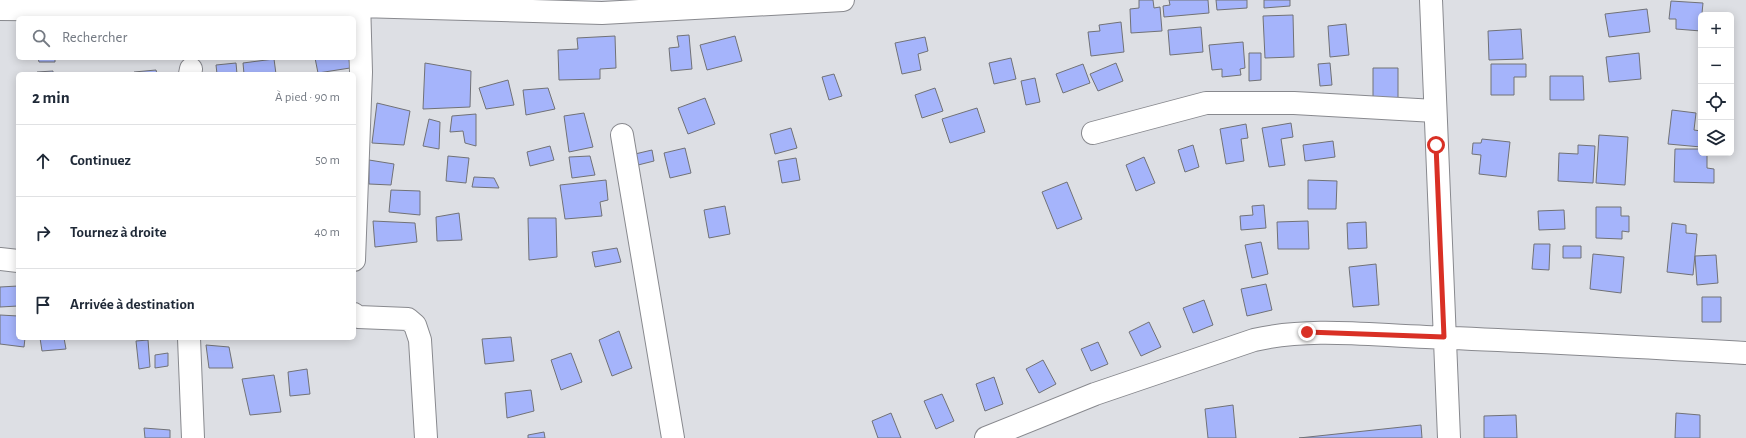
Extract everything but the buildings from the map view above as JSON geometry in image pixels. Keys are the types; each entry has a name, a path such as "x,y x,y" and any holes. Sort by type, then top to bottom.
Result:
{"street":[{"path":"0,9 111,10 359,3 602,13 843,0"},
{"path":"1431,0 1449,438"},
{"path":"356,206 361,72 359,3"},
{"path":"1093,133 1206,103 1294,103 1435,110"},
{"path":"622,135 673,438"},
{"path":"0,258 16,261"},
{"path":"356,316 358,317 408,319 415,326 420,340 426,438"},
{"path":"986,438 1095,394 1254,340 1280,334 1307,332 1444,337 1746,353"},
{"path":"189,340 193,438"}],"route":[{"path":"1307,332 1444,337 1436,145"}]}
